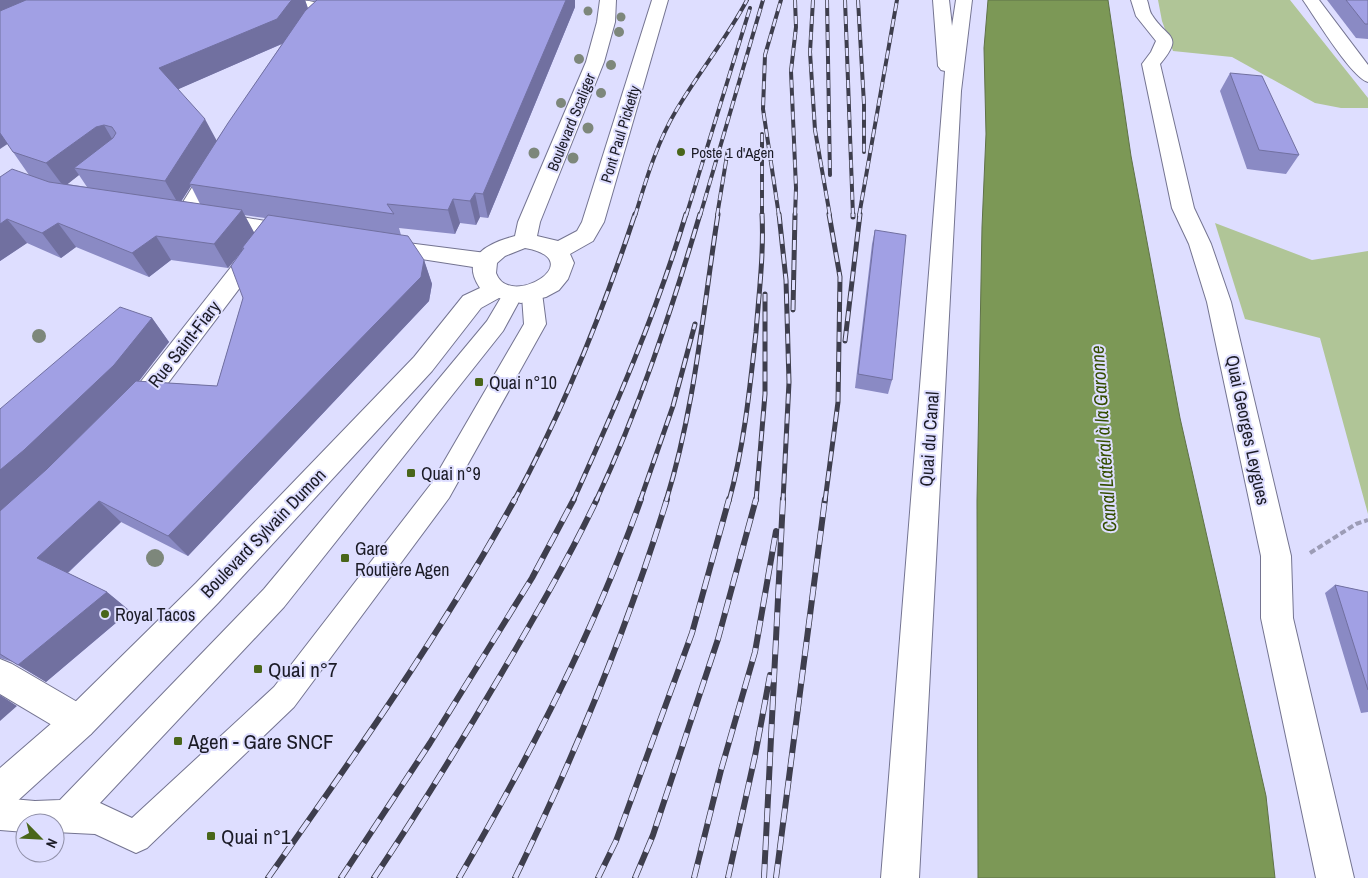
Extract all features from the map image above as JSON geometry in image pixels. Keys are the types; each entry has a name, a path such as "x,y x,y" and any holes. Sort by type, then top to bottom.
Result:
{"street":[{"path":"296,0 325,13 306,30 298,43"},
{"name":"Boulevard Scaliger","path":"525,241 529,222 595,62 606,22 608,0"},
{"name":"Pont Paul Picketty","path":"558,251 584,236 589,230 609,172 660,0"},
{"path":"941,0 945,54 952,92"},
{"path":"953,0 953,16 963,22"},
{"name":"Quai du Canal","path":"900,878 952,92 963,22 964,0"},
{"name":"Quai Georges Leygues","path":"1139,0 1143,15 1160,31 1165,42 1163,50 1150,64 1183,208 1200,244 1219,302 1276,556 1277,618 1335,878"},
{"path":"1311,0 1355,62 1368,76"},
{"path":"224,153 178,213 312,236"},
{"name":"Rue Saint-Fiary","path":"111,429 144,396 273,229"},
{"path":"525,241 542,243 558,251 562,258 563,267 561,275 554,283 544,289 514,292 489,284 484,276 486,262 491,255 506,246 525,241"},
{"path":"362,243 486,262"},
{"name":"Boulevard Sylvain Dumon","path":"0,792 79,722 207,592 423,364 472,302 514,292"},
{"path":"0,675 79,722"}],"lane":[{"path":"0,814 35,817 67,815 98,818 136,837 284,697 440,491 535,324 514,292 495,326 274,598 67,815"}],"path":[{"path":"1276,556 1296,562 1356,524 1368,520"}],"shaded area":[{"path":"1158,0 1290,0 1368,98 1368,108 1341,108 1315,103 1232,57 1173,51 1162,21"},
{"path":"1215,223 1312,260 1368,251 1368,514 1320,338 1245,319"}],"water":[{"name":"Canal Latéral à la Garonne","path":"988,0 1108,0 1131,156 1180,418 1266,796 1275,878 978,878 977,501 982,227 986,134 984,48"}],"building":[{"path":"26,0 292,0 277,19 159,68 205,119 165,181 74,168 113,138 116,133 112,127 104,125 96,127 46,163 13,152 0,133 0,11"},
{"path":"317,0 566,0 483,194 475,193 470,201 453,199 448,210 387,204 394,214 189,184 228,123 305,11"},
{"path":"1346,0 1368,0 1368,24 1365,24"},
{"path":"1230,73 1262,76 1299,155 1259,150"},
{"path":"12,169 49,182 242,210 214,244 156,236 132,253 58,223 42,233 7,219 0,224 0,177"},
{"path":"268,215 408,236 424,260 421,277 168,536 99,501 37,558 107,592 18,665 0,654 0,511 47,469 136,381 217,386 243,298 231,266 244,248 242,248"},
{"path":"875,230 906,235 892,380 858,374"},
{"path":"120,307 152,318 114,365 24,450 0,470 0,409"},
{"path":"1335,585 1368,592 1368,690"}],"railway":[{"path":"635,216 653,161 670,122 747,0"},
{"path":"700,216 763,0"},
{"path":"779,216 763,109 765,55 781,0"},
{"path":"795,0 796,27 791,71 796,188 795,216"},
{"path":"813,0 810,52 815,130 830,216"},
{"path":"827,0 830,175"},
{"path":"845,0 853,216"},
{"path":"858,0 864,104 864,152"},
{"path":"859,216 897,0"},
{"path":"686,216 750,8"},
{"path":"729,501 743,438 756,332 762,243 762,134"},
{"path":"717,216 728,149"},
{"path":"514,501 566,396 609,288 635,214"},
{"path":"573,500 605,430 648,324 686,214"},
{"path":"596,501 640,396 678,287 700,214"},
{"path":"666,501 676,466 691,395 718,214"},
{"path":"779,214 786,280 789,382 783,501"},
{"path":"793,310 795,214"},
{"path":"825,501 838,402 840,277 829,214"},
{"path":"845,341 860,214"},
{"path":"756,501 765,394 765,294"},
{"path":"640,501 673,406 695,324"},
{"path":"268,878 428,645 515,499"},
{"path":"374,878 407,828 500,676 563,567 597,499"},
{"path":"459,878 559,693 603,597 641,499"},
{"path":"515,878 579,739 598,692 635,596 667,499"},
{"path":"598,878 616,841 692,633 729,499"},
{"path":"635,878 653,835 718,639 756,499"},
{"path":"764,878 783,499"},
{"path":"776,878 825,499"},
{"path":"341,878 430,743 532,578 573,500"},
{"path":"694,878 721,770 755,652 776,531"},
{"path":"728,878 755,756 770,675"}],"place":[{"name":"Poste 1 d'Agen","path":"681,152"},
{"name":"Quai n°10","path":"479,382"},
{"name":"Quai n°9","path":"411,473"},
{"name":"Gare Routière Agen","path":"345,558"},
{"name":"Royal Tacos","path":"105,614"},
{"name":"Quai n°7","path":"258,669"},
{"name":"Agen - Gare SNCF","path":"178,741"},
{"name":"Quai n°1","path":"211,836"}]}
